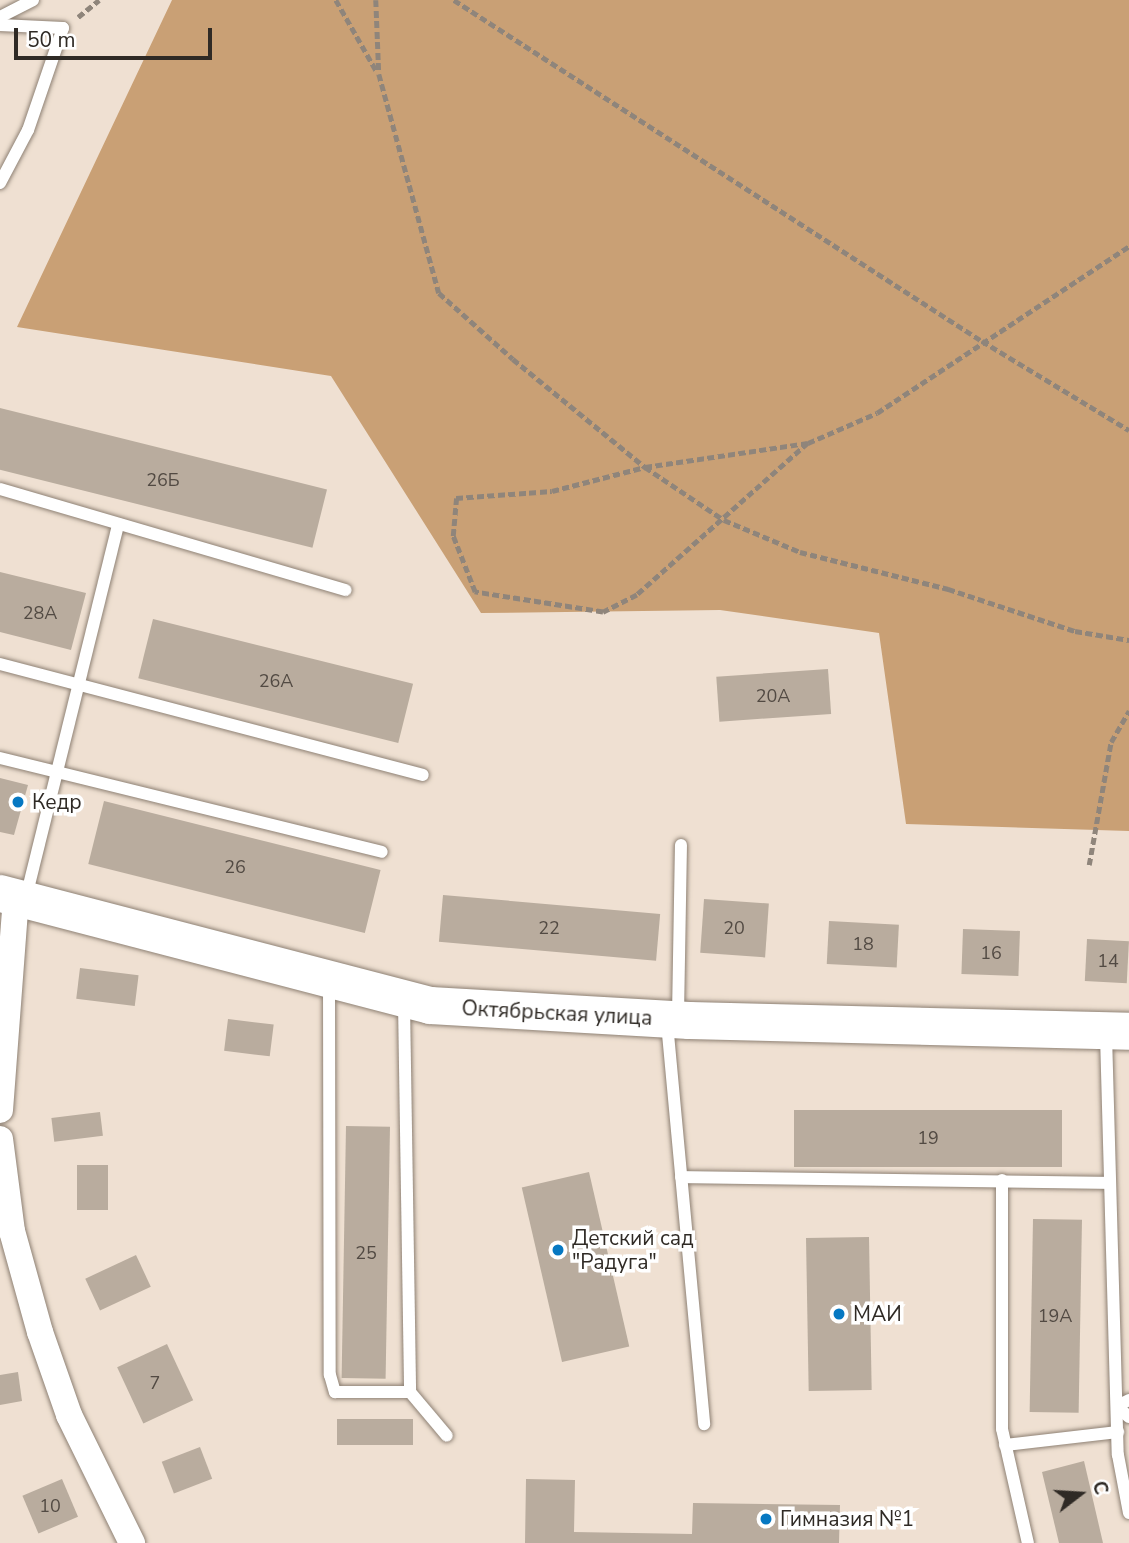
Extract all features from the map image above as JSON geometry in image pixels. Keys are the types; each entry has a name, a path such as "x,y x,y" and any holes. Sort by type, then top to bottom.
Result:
{"street":[{"name":"Октябрьская улица","path":"14,897 430,1005 672,1019 1118,1031"},
{"path":"0,1110 14,897"},
{"path":"0,1139 12,1231 40,1332 69,1415 132,1543"}],"lane":[{"path":"0,17 33,0"},
{"path":"0,25 63,27 28,130 0,183"},
{"path":"0,489 346,590"},
{"path":"14,897 56,772 118,524"},
{"path":"0,664 423,775"},
{"path":"0,758 382,852"},
{"path":"681,845 672,1019 681,1177 704,1424"},
{"path":"329,980 330,1375 335,1392 410,1392"},
{"path":"404,999 410,1392 447,1436"},
{"path":"1118,1031 1110,1183 1123,1403 1118,1432 1129,1513"},
{"path":"681,1177 1110,1183"},
{"path":"1002,1180 1005,1445 1028,1543"},
{"path":"1123,1403 1129,1417"},
{"path":"1005,1445 1118,1432"}],"path":[{"path":"63,27 99,0"},
{"path":"335,0 379,74"},
{"path":"376,0 379,74 439,293 645,467 724,520 800,552 948,589 1075,631 1129,640"},
{"path":"454,0 982,341 1129,430"},
{"path":"808,443 636,595 603,612 475,592 453,536 456,498 552,491 645,467 808,443 877,413 1129,246"},
{"path":"1089,865 1111,742 1129,711"}],"shaded area":[{"path":"172,0 1129,0 1129,831 906,824 879,633 720,610 481,613 331,376 17,327"}],"building":[{"path":"0,408 327,490 312,548 0,470"},
{"path":"0,572 86,593 71,650 0,632"},
{"path":"153,619 413,684 398,743 138,678"},
{"path":"828,669 831,714 719,722 716,677"},
{"path":"0,778 28,785 14,835 0,832"},
{"path":"104,801 381,870 365,933 88,864"},
{"path":"443,895 660,914 656,961 439,942"},
{"path":"704,899 769,904 765,957 700,953"},
{"path":"829,921 899,925 897,968 827,964"},
{"path":"963,929 1020,931 1018,976 961,974"},
{"path":"1087,939 1129,941 1127,983 1085,981"},
{"path":"80,968 139,975 135,1006 76,999"},
{"path":"228,1019 274,1025 270,1056 224,1051"},
{"path":"794,1110 1062,1110 1062,1167 794,1167"},
{"path":"100,1112 103,1136 54,1142 51,1118"},
{"path":"346,1126 390,1127 386,1379 342,1378"},
{"path":"77,1165 108,1165 108,1210 77,1210"},
{"path":"589,1172 629,1346 562,1362 522,1188"},
{"path":"1033,1219 1082,1220 1079,1413 1030,1412"},
{"name":"МАИ","path":"869,1237 872,1390 809,1391 806,1238"},
{"path":"136,1255 151,1287 100,1310 85,1279"},
{"path":"167,1344 193,1400 143,1423 117,1367"},
{"path":"18,1372 22,1401 0,1405 0,1375"},
{"path":"337,1419 413,1419 413,1445 337,1445"},
{"path":"200,1447 212,1479 174,1493 162,1462"},
{"path":"1084,1461 1103,1543 1059,1543 1042,1472"},
{"path":"62,1479 78,1517 38,1534 22,1496"},
{"name":"Гимназия №1","path":"526,1479 575,1480 574,1532 692,1534 693,1503 840,1505 839,1543 525,1543"}],"place":[{"name":"Кедр","path":"18,802"},
{"name":"Детский сад \"Радуга\"","path":"558,1250"},
{"name":"МАИ","path":"839,1314"},
{"name":"Гимназия №1","path":"766,1519"}]}
